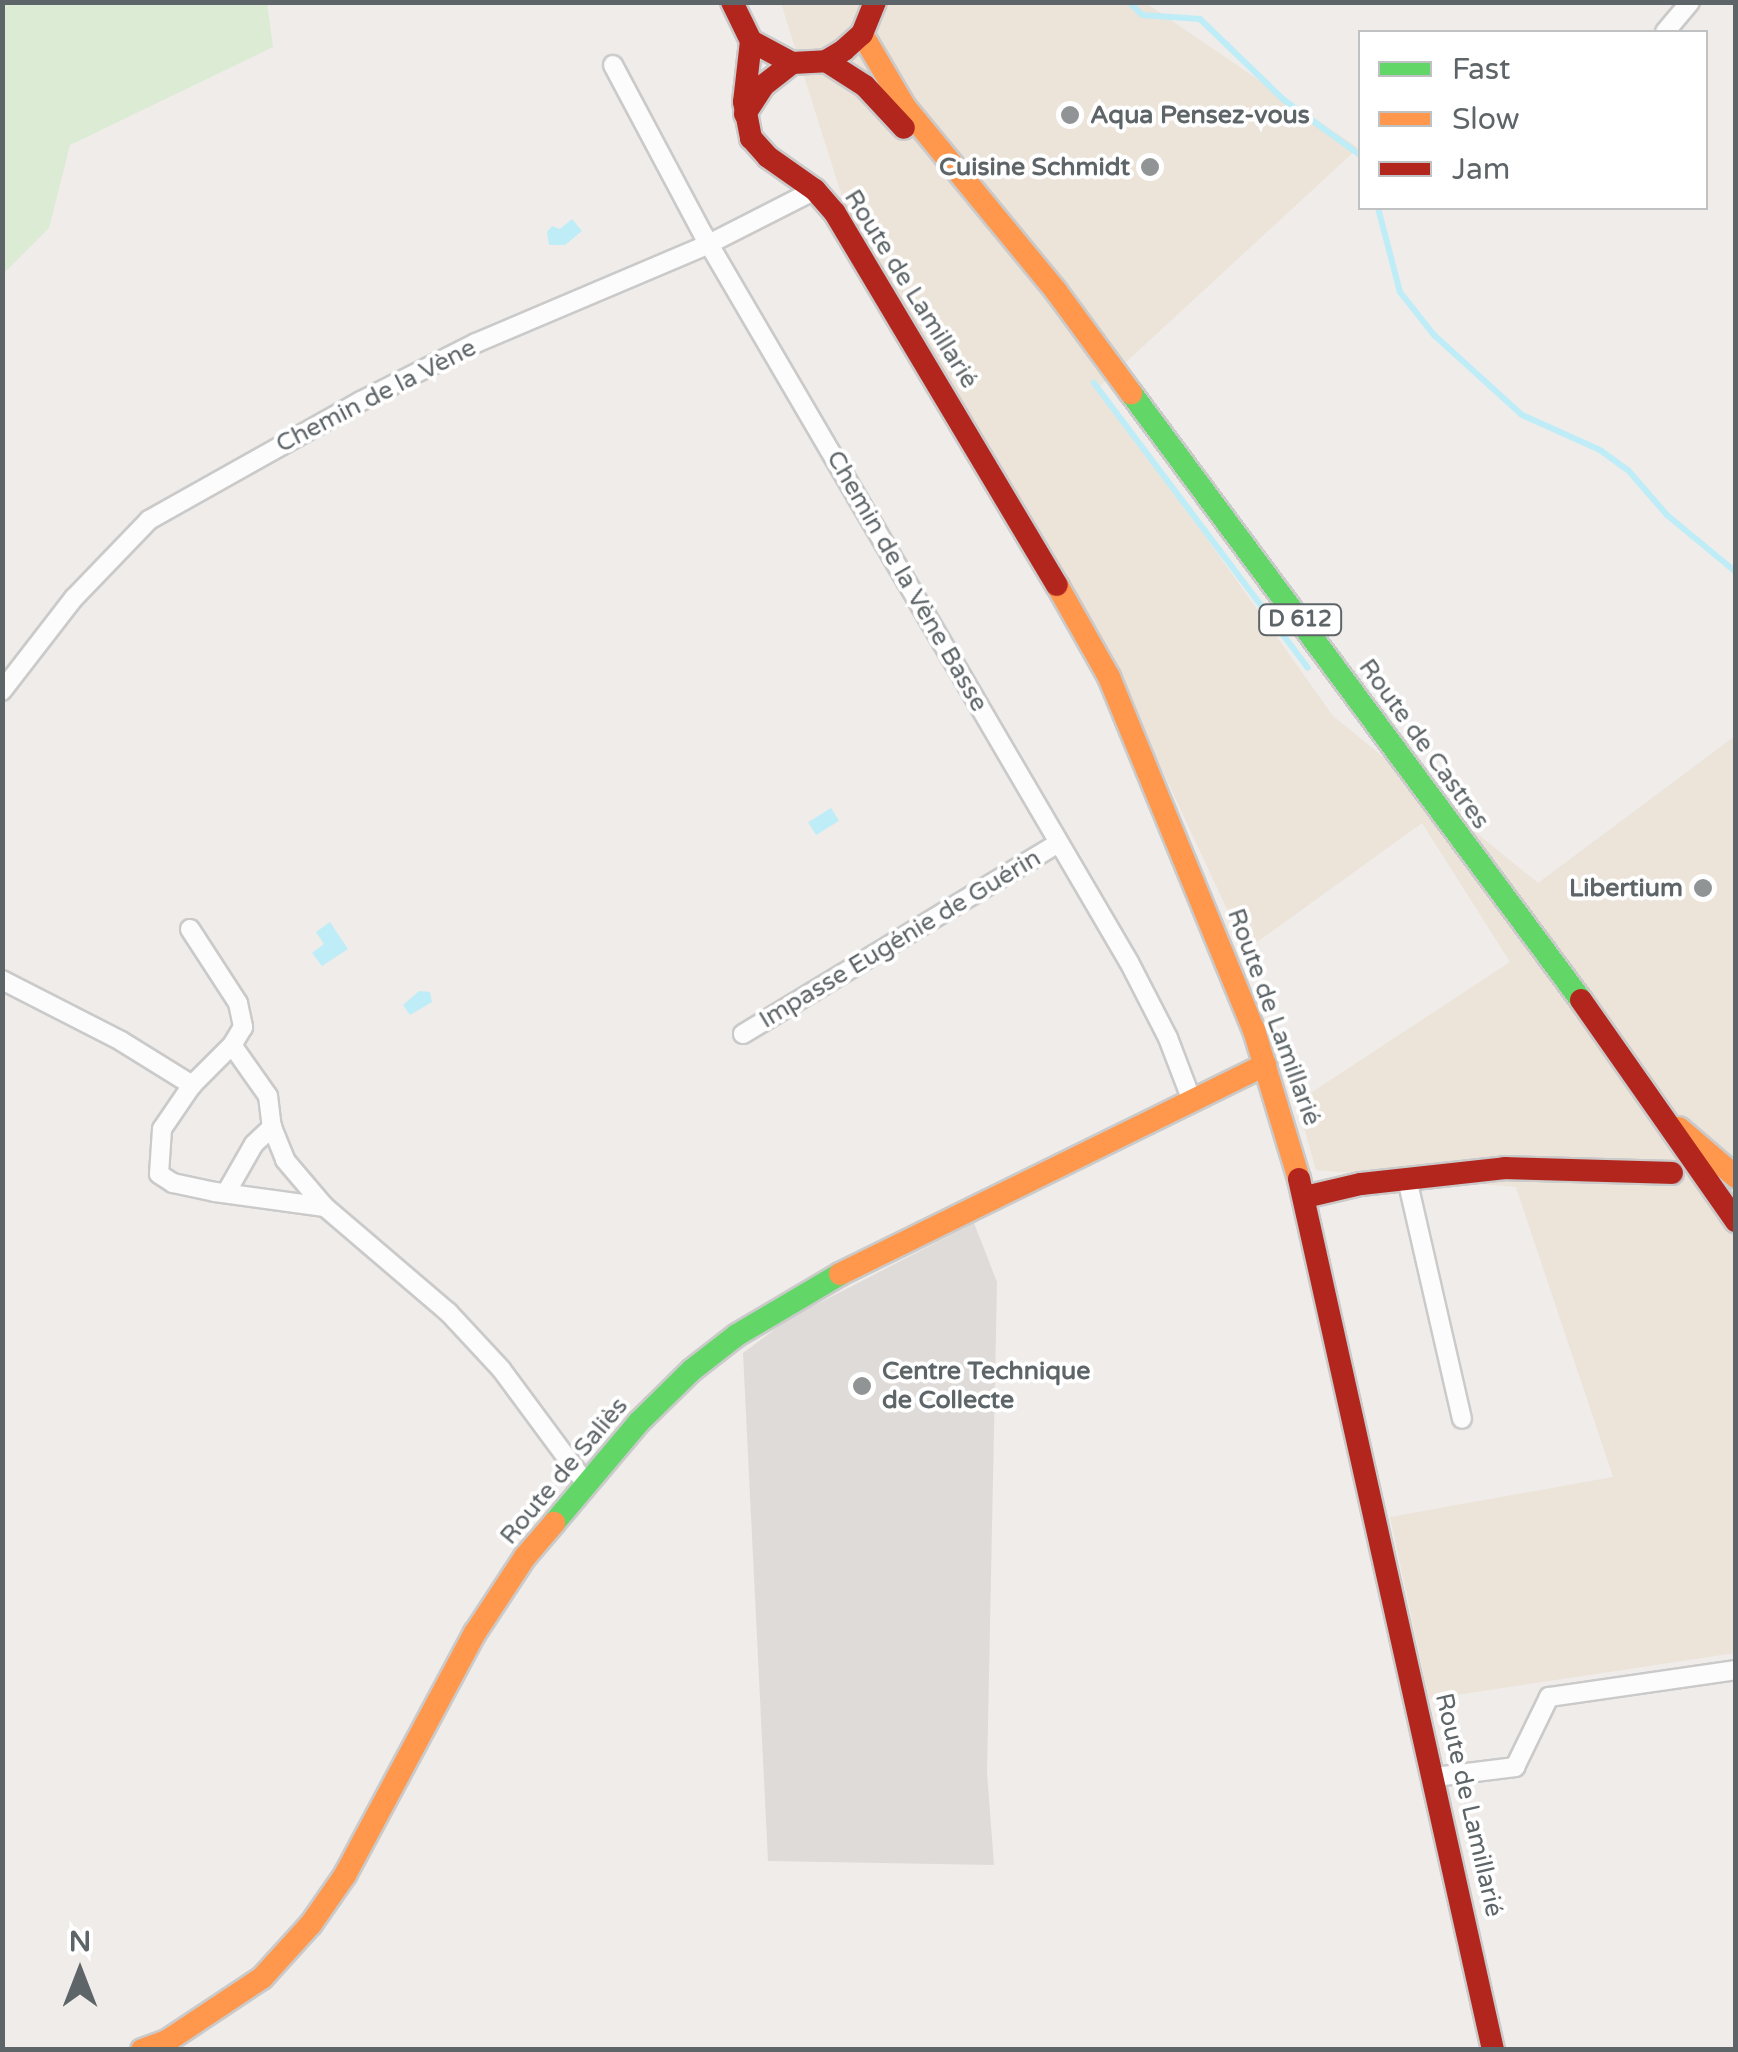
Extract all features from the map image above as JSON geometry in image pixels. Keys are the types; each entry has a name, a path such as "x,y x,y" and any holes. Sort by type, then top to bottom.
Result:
{"main road":[{"path":"732,2 751,41 745,114"},
{"path":"751,41 792,63 826,61 862,34 876,2"},
{"name":"Route de Castres","path":"862,34 905,108 1040,270 1548,962 1593,1014 1593,1023 1727,1201 1736,1221"},
{"name":"Route de Castres","path":"826,61 866,86 894,115 1110,368"},
{"path":"745,114 764,85 792,63"},
{"name":"Route de Lamillarié","path":"745,114 758,148 815,190 869,267 1110,677 1210,918 1266,1066 1305,1197 1494,2050"},
{"name":"Route de Saliès","path":"142,2050 167,2041 262,1978 311,1924 345,1875 475,1633 524,1557 692,1370 765,1318 864,1260 1266,1066"},
{"path":"1636,1084 1712,1162 1736,1178"},
{"path":"1305,1197 1407,1179 1549,1166 1672,1173"}],"street":[{"path":"1664,2 1685,8 1667,30"},
{"name":"Chemin de la Vène Basse","path":"613,65 709,244 846,472 1157,1015 1192,1102"},
{"name":"Chemin de la Vène","path":"2,691 74,598 148,520 362,401 476,343 709,244 815,190"},
{"name":"Impasse Eugénie de Guérin","path":"742,1034 1058,843"},
{"path":"190,929 238,1003 243,1027 232,1045 192,1084 162,1129 158,1174 173,1182 226,1193 326,1207"},
{"path":"2,980 192,1084"},
{"path":"232,1045 268,1096 272,1127 284,1160 326,1207 448,1312 501,1369 586,1484"},
{"path":"226,1193 254,1144 272,1127"},
{"path":"1407,1179 1462,1420"},
{"path":"1435,1777 1515,1767 1549,1697 1736,1670"}],"shaded area":[{"path":"781,3 1146,3 1358,148 1099,387 1333,716 1538,883 1735,736 1735,1653 1429,1699 1390,1517 1613,1477 1516,1187 1316,1170 1297,1102 1510,962 1422,823 1246,950 1109,656 845,206"},
{"path":"974,1223 997,1282 987,1772 994,1865 768,1861 743,1353 788,1319"}],"green space":[{"path":"3,2 267,3 273,47 70,145 49,228 3,274"}],"water":[{"path":"572,219 582,231 565,245 549,245 547,232 552,226 560,229"},
{"path":"831,808 839,821 816,835 808,822"},
{"path":"330,922 348,949 322,966 312,953 324,944 316,932"},
{"path":"419,991 430,992 432,1002 410,1015 403,1005"}],"waterway":[{"path":"1129,2 1142,15 1200,19 1284,100 1358,154"},
{"path":"1379,210 1400,292 1434,335 1522,415 1600,450 1628,470 1667,515 1736,572"},
{"path":"1094,383 1308,668"}],"traffic: fast":[{"path":"1131,393 1581,1000"},
{"path":"554,1523 639,1422 692,1370 737,1335 840,1274"}],"traffic: slow":[{"path":"862,34 905,107 1056,291 1131,393"},
{"path":"1057,585 1109,677 1254,1030 1299,1179"},
{"path":"840,1274 1265,1065"},
{"path":"1679,1128 1736,1177"},
{"path":"142,2050 167,2041 262,1978 311,1924 345,1875 475,1633 525,1557 554,1523"}],"traffic: jam":[{"path":"732,2 751,41 792,63 826,61 844,50 862,34 875,2"},
{"path":"751,41 744,102 751,138 768,157 815,190 835,213 1057,585"},
{"path":"826,61 865,86 904,128"},
{"path":"745,114 764,85 792,63"},
{"path":"1581,1000 1736,1221"},
{"path":"1305,1197 1361,1184 1505,1168 1672,1173"},
{"path":"1299,1179 1493,2050"}],"place":[{"name":"Aqua Pensez-vous","path":"1070,115"},
{"name":"Cuisine Schmidt","path":"1150,167"},
{"name":"Libertium","path":"1703,888"},
{"name":"Centre Technique de Collecte","path":"862,1386"}]}
